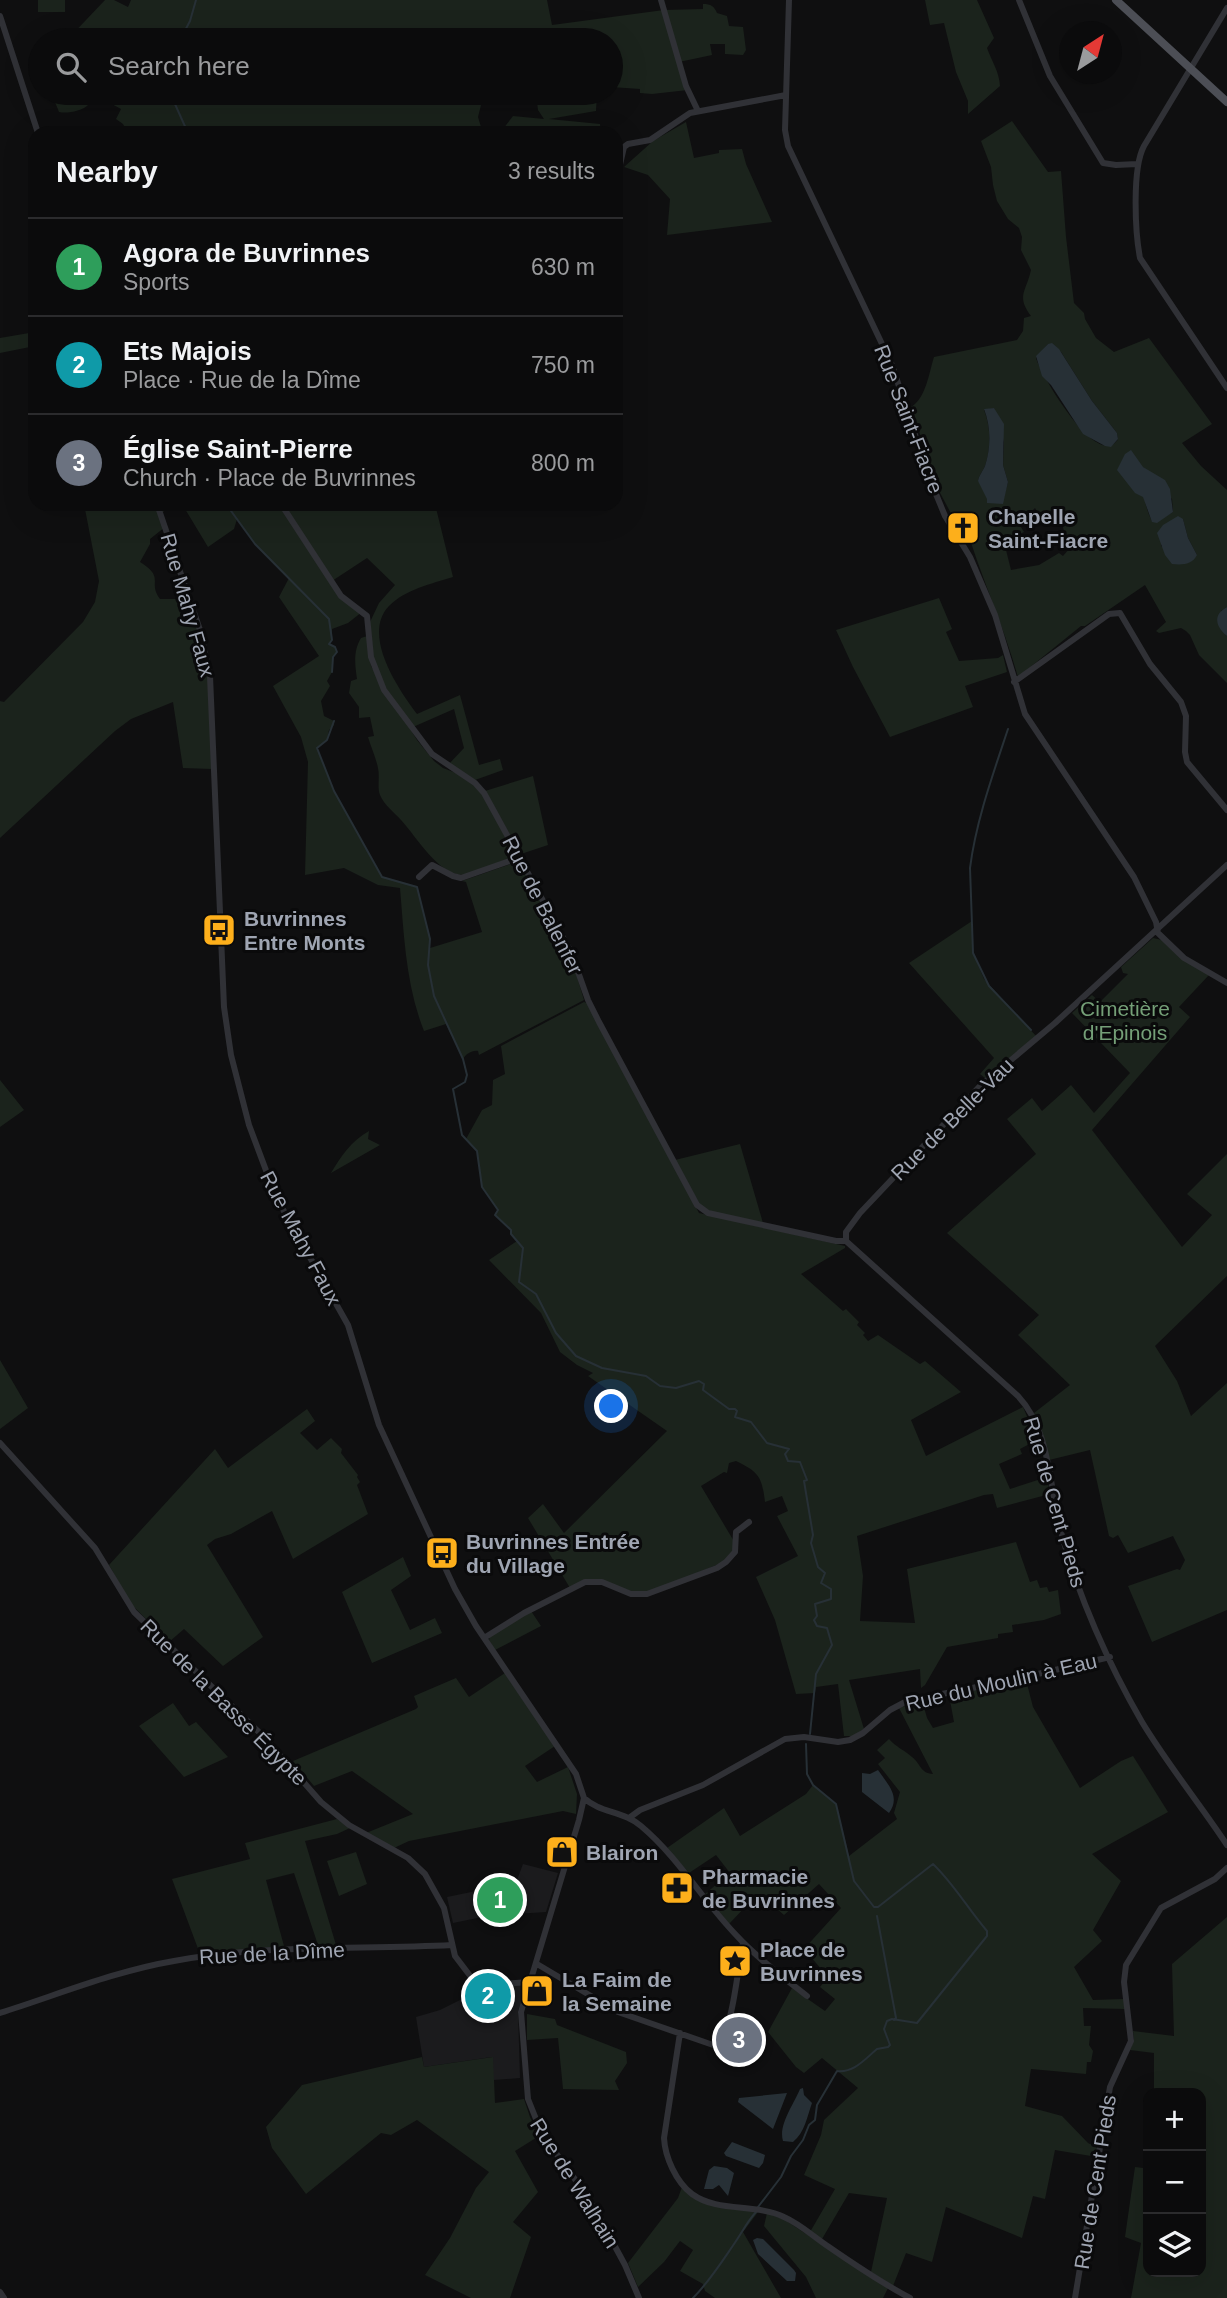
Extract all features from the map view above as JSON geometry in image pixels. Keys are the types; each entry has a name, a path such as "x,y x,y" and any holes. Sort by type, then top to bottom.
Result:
{"main road":[{"path":"1116,0 1227,102"}],"street":[{"path":"661,0 686,86 698,111"},
{"name":"Rue Saint-Fiacre","path":"789,0 785,130 788,146 892,365 929,477 945,516 970,557 995,615 1007,648 1014,682 1029,721 1126,864 1142,892 1160,937 1184,958 1227,983"},
{"path":"1019,0 1050,76 1098,156 1107,165 1137,164"},
{"path":"1227,8 1144,146 1137,164 1140,258 1227,388"},
{"path":"0,16 28,102"},
{"path":"623,152 628,144 650,140 690,113 786,95"},
{"path":"29,105 36,126"},
{"name":"Rue Mahy Faux","path":"159,511 200,630 211,676 224,999 230,1047 245,1113 258,1154 276,1197 348,1325 369,1397 397,1465 455,1589 484,1638 570,1764 584,1798"},
{"name":"Rue de Balenfer","path":"286,511 341,596 368,618 371,657 384,691 432,754 480,788 521,857 571,952 599,1022 697,1205 708,1213 846,1241"},
{"path":"1014,682 1109,614 1120,613 1150,664 1181,702 1186,716 1187,762 1227,810"},
{"path":"419,877 432,865 461,878 521,857"},
{"name":"Rue de Belle-Vau","path":"846,1241 846,1232 860,1213 979,1086 1055,1023 1227,865"},
{"name":"Rue de Cent Pieds","path":"846,1241 1027,1407 1042,1443 1068,1556 1088,1612 1144,1725 1227,1846"},
{"name":"Rue de la Basse Égypte","path":"0,1443 95,1548 134,1612 263,1736 321,1802 349,1825 401,1853 419,1868 432,1884 444,1908 452,1945"},
{"path":"484,1638 532,1609 585,1583 602,1582 638,1595 659,1591 722,1565 732,1557 737,1547 736,1532 749,1522"},
{"name":"Rue du Moulin à Eau","path":"629,1818 640,1810 703,1785 785,1739 804,1737 838,1742 850,1740 863,1733 890,1710 907,1701 1024,1678 1110,1657"},
{"path":"584,1798 595,1807 629,1818 666,1850 743,1943 807,1996"},
{"name":"Rue de Walhain","path":"584,1798 537,1964 524,2000 521,2028 528,2099 542,2134 592,2204 625,2265 639,2298"},
{"name":"Rue de Cent Pieds","path":"1075,2298 1110,2087 1130,2041 1124,1982 1126,1965 1161,1908 1215,1879 1227,1868"},
{"path":"537,1964 618,2012 714,2046 719,2045 731,2012 743,1943"},
{"path":"452,1945 459,1962 479,1983 492,1985 530,1982"},
{"name":"Rue de la Dîme","path":"0,2013 136,1970 205,1956 297,1948 452,1945"},
{"path":"680,2033 664,2138 666,2151 681,2184 703,2200 782,2216 910,2298"},
{"path":"0,2292 4,2298"}],"shaded area":[{"path":"1052,343 1059,349 1092,401 1117,433 1118,439 1111,447 1083,434 1051,385 1042,376 1036,356"},
{"path":"994,408 1004,424 1003,465 1008,482 1003,504 987,503 978,481 985,466 989,444 984,409"},
{"path":"1131,450 1143,467 1165,480 1170,489 1173,512 1157,523 1152,522 1143,497 1135,493 1117,470 1125,454"},
{"path":"1178,516 1183,519 1188,538 1197,555 1190,563 1172,564 1165,555 1157,533 1163,525"},
{"path":"1227,607 1227,636 1217,621 1219,614"},
{"path":"878,1770 893,1796 894,1801 889,1813 862,1792 862,1773 870,1774"},
{"path":"523,1864 558,1873 546,1912 487,1916 453,1923 447,1897 517,1880"},
{"path":"527,1984 518,2011 520,2078 493,2080 492,2057 424,2067 416,2017 440,2010 468,1996 476,1986"},
{"path":"803,2088 804,2095 812,2103 805,2124 793,2142 783,2141 785,2121 800,2089"},
{"path":"787,2093 773,2129 738,2102 739,2098"},
{"path":"732,2142 765,2155 759,2168 726,2156 724,2153"},
{"path":"714,2166 727,2168 734,2173 728,2196 719,2185 713,2189 704,2189 709,2170"},
{"path":"763,2239 794,2270 795,2281 787,2281 758,2254 753,2240"}],"green space":[{"path":"38,0 65,0 65,12 38,12"},
{"path":"105,0 114,0 128,7 131,0 547,0 552,25 664,10 703,9 703,4 706,4 712,6 717,13 727,16 729,26 743,27 746,50 743,55 725,54 725,44 710,44 712,55 679,62 688,90 652,94 640,93 640,89 623,88 623,28 78,28"},
{"path":"925,0 977,0 994,38 987,48 1000,86 968,114 968,101 956,72 944,23 930,25"},
{"path":"56,105 88,105 66,113 59,112"},
{"path":"114,105 481,105 478,117 481,126 124,126 116,119 121,109"},
{"path":"537,105 596,105 596,111 549,119 600,126 505,126 513,116 544,119"},
{"path":"1012,121 1048,172 1061,171 1074,303 1084,313 1096,338 1114,352 1149,338 1212,424 1182,443 1201,466 1227,490 1227,607 1221,611 1227,636 1227,683 1199,655 1186,631 1181,628 1159,633 1156,631 1166,622 1145,585 1085,626 1081,626 1018,677 964,520 955,521 938,489 911,407 924,391 934,357 1017,340 1023,331 1024,318 1031,316 1023,298 1031,270 1021,250 1022,237 1019,228 1008,219 997,201 991,167 981,141","holes":["1048,344 1061,352 1092,401 1117,433 1118,439 1109,446 1097,443 1085,432 1059,400 1036,358","994,408 1004,442 1003,465 1008,482 1002,504 978,481 985,466 989,445 989,430 984,410","1143,467 1172,499 1173,512 1155,522 1152,521 1144,495","1035,508 1038,513 1059,513 1069,549 1063,556 1059,553 1039,565 1011,570 1004,542 1024,532 1019,524","1183,519 1188,538 1197,555 1161,546 1161,542"]},
{"path":"686,122 694,158 719,153 719,150 742,149 772,222 667,235 670,199 648,175 624,167 653,141"},
{"path":"28,333 28,347 0,353 0,338"},
{"path":"85,511 165,511 161,513 165,527 150,539 140,562 152,572 156,593 160,599 186,599 191,602 209,682 212,769 183,768 173,702 131,719 115,731 0,838 0,701 4,702 83,622 95,602 99,581"},
{"path":"186,511 286,511 341,596 362,612 348,623 332,629 332,640 329,644 335,647 337,652 333,657 332,672 327,681 330,686 321,701 324,716 334,721 334,725 329,730 327,740 317,748 334,791 382,877 417,887 430,948 482,932 466,882 462,881 519,861 570,953 584,1000 479,1055 478,1051 474,1051 463,1059 446,1024 424,1031 410,979 400,888 378,885 344,868 305,875 308,762 301,737 273,686 319,656 279,597 289,578 255,544 237,519 234,529 208,547"},
{"path":"287,511 437,511 453,577 411,591 389,606 381,618 381,647 393,677 417,714 460,695 479,765 500,759 503,770 475,780 448,765 464,748 454,709 413,727 387,692 374,664 370,622 379,603 395,585 367,558 332,581"},
{"path":"939,598 952,629 946,632 959,661 998,658 1003,655 1007,672 965,686 973,707 890,737 836,630"},
{"path":"367,636 371,666 417,740 434,761 480,790 516,856 465,875 455,874 437,863 384,802 379,792 379,771 368,737 374,736 370,717 359,718 359,707 349,693 351,681 357,679 357,648 361,638"},
{"path":"533,776 548,845 521,854 485,791"},
{"path":"972,921 973,953 984,979 1036,1036 985,1078 980,1074 994,1058 909,963"},
{"name":"Cimetière d'Epinois","path":"1153,938 1162,940 1209,975 1179,1007 1190,1017 1092,1130 1182,1247 1212,1215 1187,1194 1227,1154 1227,1276 1155,1346 1177,1381 1191,1416 1227,1383 1227,1610 1152,1642 1128,1586 1180,1570 1185,1560 1173,1536 1128,1553 1118,1535 1113,1538 1109,1536 1090,1450 1049,1460 1034,1413 1070,1385 1018,1335 1039,1315 947,1233 1036,1154 1007,1119 1032,1098 1042,1111 1071,1085 1094,1113 1130,1073 1072,1013 1092,995 1100,1002 1128,974 1123,973 1121,967"},
{"path":"584,1002 587,1003 699,1213 845,1246 801,1274 859,1322 857,1325 868,1341 878,1335 920,1364 925,1361 961,1392 911,1420 926,1456 1023,1407 1037,1440 1020,1449 1022,1454 999,1464 1010,1489 1047,1477 1050,1494 997,1508 993,1494 984,1495 857,1536 863,1576 860,1621 915,1623 907,1569 1016,1542 1030,1582 1037,1580 1040,1588 1047,1587 1049,1592 1058,1590 1061,1614 1044,1620 1012,1625 1013,1632 998,1634 998,1638 947,1647 921,1688 920,1669 849,1680 864,1729 853,1736 844,1736 838,1684 816,1687 815,1693 796,1694 775,1620 756,1577 798,1556 777,1516 788,1511 782,1496 765,1502 761,1481 750,1469 736,1461 729,1463 727,1473 724,1472 701,1486 736,1546 726,1561 657,1590 637,1593 601,1581 570,1588 528,1518 543,1504 564,1533 667,1431 588,1376 593,1373 560,1352 541,1313 489,1260 517,1241 511,1230 495,1215 498,1210 482,1187 477,1151 466,1139 482,1110 492,1105 493,1080 505,1074 501,1046"},
{"path":"0,1080 24,1110 0,1127"},
{"path":"369,1131 368,1139 380,1145 331,1173 347,1149"},
{"path":"740,1144 763,1223 714,1213 700,1205 675,1160"},
{"path":"0,1360 28,1408 0,1429"},
{"path":"307,1409 315,1421 300,1433 317,1450 331,1438 342,1449 341,1453 358,1475 360,1482 357,1485 368,1514 293,1559 272,1511 231,1534 215,1539 207,1545 263,1637 223,1666 184,1629 169,1642 131,1604 109,1565 215,1449 228,1468"},
{"path":"403,1557 411,1576 391,1590 410,1630 435,1618 442,1633 372,1663 342,1592"},
{"path":"531,1611 541,1626 495,1650 489,1640 490,1636"},
{"path":"505,1673 555,1746 525,1766 537,1782 568,1767 577,1794 576,1814 563,1811 409,1841 394,1848 366,1833 413,1814 352,1771 314,1786 293,1761 416,1709 418,1707 414,1696 456,1678 469,1697"},
{"path":"1026,1680 1033,1707 1080,1788 1133,1756 1168,1812 1092,1854 1121,1881 1093,1930 1102,1941 1074,1967 1093,2000 1124,1999 1125,2009 1083,2008 1084,2026 1091,2026 1089,2045 1093,2051 1091,2062 1087,2062 1086,2074 1031,2069 1025,2106 1062,2116 1088,2143 1098,2148 1097,2157 1055,2150 1045,2199 1033,2196 1022,2238 946,2207 932,2262 906,2253 893,2286 871,2272 887,2198 849,2193 822,2239 810,2232 835,2189 804,2175 821,2135 824,2120 858,2088 822,2058 804,2073 768,2032 792,1988 825,2011 835,1999 820,1987 828,1977 804,1949 841,1908 819,1884 784,1915 762,1896 752,1906 749,1903 729,1924 705,1894 730,1873 716,1855 689,1873 667,1848 724,1808 740,1836 806,1794 813,1785 836,1804 849,1856 897,1819 894,1813 900,1792 878,1764 885,1758 877,1750 889,1739 912,1757 923,1770 933,1774 899,1708 922,1700 933,1728 954,1722 949,1695"},
{"path":"173,1703 189,1726 196,1722 228,1757 184,1777 139,1726"},
{"path":"337,1819 350,1828 337,1834 305,1841 336,1945 318,1945 294,1873 266,1880 284,1946 200,1954 172,1879 250,1859 245,1843"},
{"path":"356,1852 367,1884 339,1896 327,1861"},
{"path":"504,1888 509,1915 489,1916 485,1892"},
{"path":"1227,1917 1227,2298 1131,2298 1141,2243 1125,2237 1135,2167 1143,2168 1143,2277 1206,2277 1206,2088 1154,2088 1154,2053 1130,2050 1134,2040 1133,2031 1174,2036 1172,1964"},
{"path":"527,2014 555,2019 557,2025 626,2052 627,2063 615,2081 619,2090 563,2089 558,2038 527,2040"},
{"path":"422,2057 424,2067 493,2057 495,2103 524,2099 539,2136 515,2151 538,2192 513,2222 531,2237 510,2298 471,2298 425,2275 450,2238 476,2188 489,2172 417,2120 391,2135 381,2133 306,2194 272,2148 266,2127 302,2085"},
{"path":"682,2187 694,2198 758,2212 743,2232 781,2298 715,2298 705,2291 703,2284 680,2271 693,2250 680,2241 664,2262 638,2287 628,2263 678,2198"},
{"path":"767,2213 785,2220 888,2288 883,2298 816,2298 806,2277 764,2226"}],"waterway":[{"path":"186,28 196,0"},
{"path":"175,105 185,126"},
{"path":"231,511 255,544 329,619 332,640 329,644 335,647 337,652 333,657 332,672"},
{"path":"334,721 327,740 317,748 334,791 382,877 417,887 430,939 428,965 434,996 463,1059 467,1075 465,1082 453,1089 462,1135 477,1151 482,1187 498,1210 495,1215 511,1230 511,1234 523,1248 519,1282 536,1294 556,1333 576,1356 602,1368 646,1376 660,1386 676,1388 699,1381 704,1384 703,1390 729,1409 735,1409 735,1417 751,1422 767,1443 789,1449 785,1454 788,1461 800,1462 807,1480 804,1481 813,1535 811,1543 818,1567 825,1573 821,1583 831,1589 831,1599 815,1604 817,1616 814,1620 817,1626 827,1628 832,1645 816,1674 810,1734"},
{"path":"1008,729 976,833 970,868 973,953 989,986 1031,1030"},
{"path":"758,2207 781,2177 809,2125 815,2120 817,2105 837,2071 854,2068 877,2049 888,2047 890,2045 884,2029 887,2021 892,2019 917,2023 987,1936 987,1931 933,1864 878,1907 874,1907 854,1881 836,1804 813,1785 807,1774 806,1744"},
{"path":"877,1916 896,2018 894,2020"},
{"path":"693,2298 715,2272 756,2212"}],"place":[{"name":"Chapelle Saint-Fiacre","path":"963,528"},
{"name":"Buvrinnes Entre Monts","path":"219,930"},
{"name":"Buvrinnes Entrée du Village","path":"442,1553"},
{"name":"Blairon","path":"562,1852"},
{"name":"Pharmacie de Buvrinnes","path":"677,1888"},
{"name":"Agora de Buvrinnes","path":"500,1900"},
{"name":"Place de Buvrinnes","path":"735,1961"},
{"name":"La Faim de la Semaine","path":"537,1991"},
{"name":"Ets Majois","path":"488,1996"},
{"name":"Église Saint-Pierre","path":"739,2040"}]}
